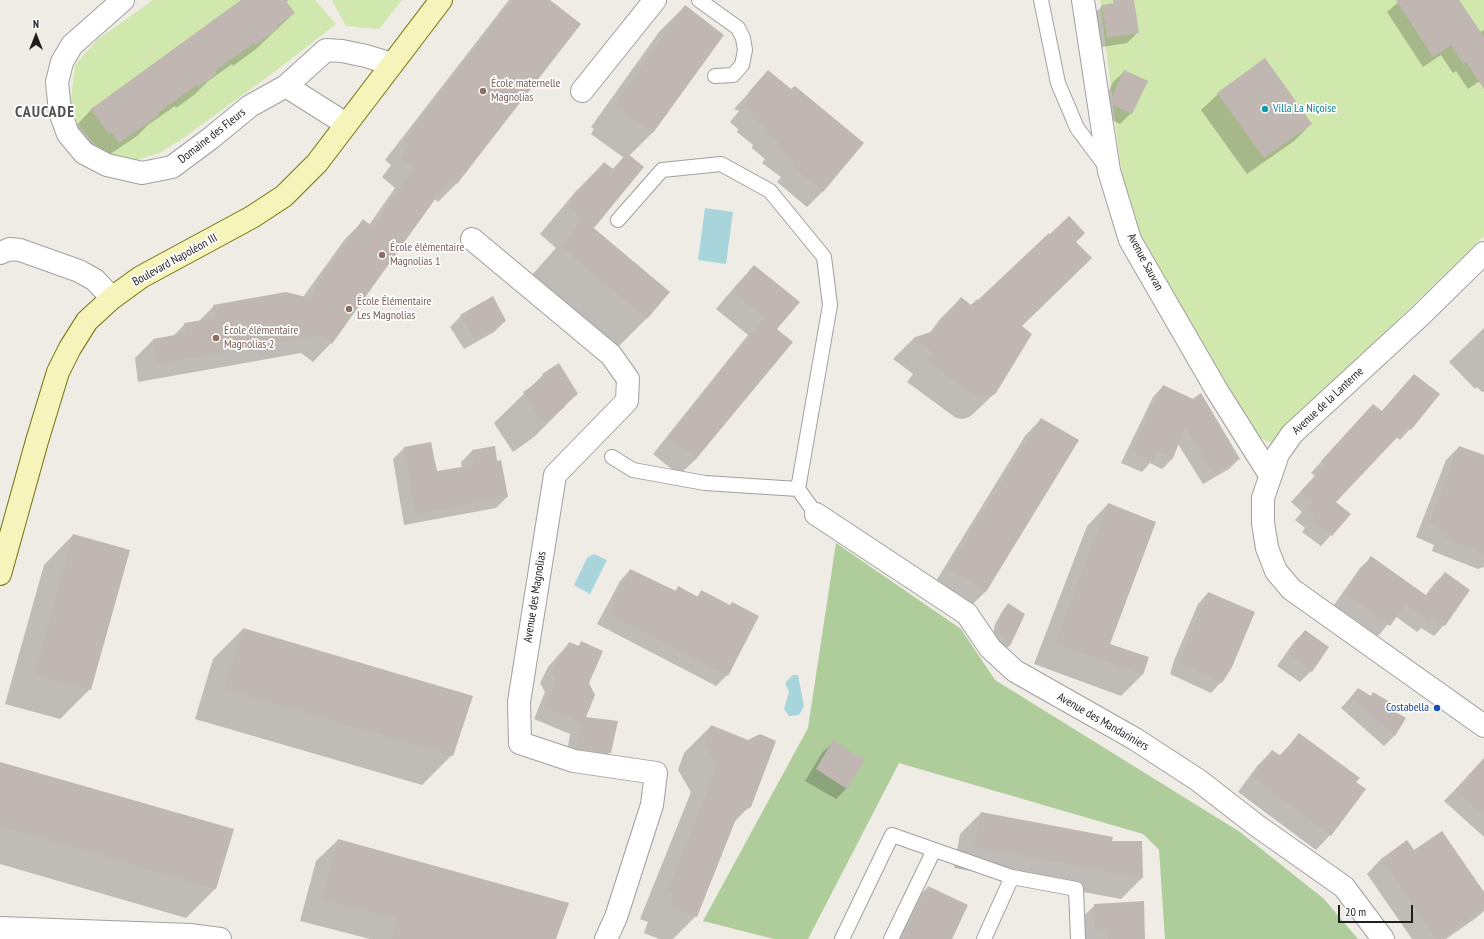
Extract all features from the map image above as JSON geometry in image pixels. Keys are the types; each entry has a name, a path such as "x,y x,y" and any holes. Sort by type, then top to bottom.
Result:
{"main road":[{"name":"Boulevard Napoléon III","path":"0,574 58,372 70,348 87,321 112,298 141,277 252,217 284,196 317,163 441,0"}],"street":[{"name":"Domaine des Fleurs","path":"124,0 72,45 62,62 57,82 60,112 68,134 84,153 107,165 142,173 172,167 250,106 286,86 326,50 348,52 392,64"},
{"path":"582,91 655,0"},
{"name":"Avenue Sauvan","path":"1083,0 1109,171 1130,240 1216,389 1270,475"},
{"path":"286,86 346,124"},
{"name":"Avenue des Magnolias","path":"472,239 611,355 628,379 627,401 555,475 519,702 520,742 574,761 656,773 652,805 616,917 606,939"},
{"path":"0,242 10,251 79,272 90,277 95,280 112,298"},
{"name":"Avenue de la Lanterne","path":"1484,253 1421,315 1292,434 1278,454 1263,498 1263,523 1267,548 1276,571 1291,589 1484,726"},
{"name":"Avenue des Mandariniers","path":"816,514 967,614 990,648 1015,671 1135,739 1198,780 1256,825 1344,887 1383,939"},
{"path":"0,928 71,935 220,939"}],"lane":[{"path":"699,0 738,28 743,38 744,50 742,65 733,74 715,76"},
{"path":"1041,0 1058,83 1077,128 1109,171"},
{"path":"618,220 662,170 721,164 770,191 824,257 830,305 798,489 816,514"},
{"path":"612,457 633,470 705,483 798,489"},
{"path":"842,939 892,835 1012,877 1076,889 1078,939"},
{"path":"891,939 934,850"},
{"path":"984,939 1012,877"}],"green space":[{"path":"153,0 315,0 336,24 274,72 179,141 159,153 130,162 112,159 92,142 77,123 70,108 75,65 97,40"},
{"path":"332,0 402,0 379,29 346,26"},
{"path":"1100,0 1484,0 1484,236 1314,401 1273,444 1252,434 1144,251 1125,202"},
{"path":"836,543 961,629 995,680 1240,832 1324,899 1358,939 1165,939 1159,850 1143,834 899,763 808,939 774,939 703,921 808,728"}],"water":[{"path":"705,208 733,212 726,264 698,260"},
{"path":"594,554 607,560 590,594 574,585 587,558"},
{"path":"793,675 798,675 804,706 799,715 789,716 784,709 789,692 785,683"}],"building":[{"path":"241,0 285,0 295,13 277,26 279,28 255,45 254,43 215,71 217,74 198,87 197,85 158,113 159,115 119,143 111,132 109,134 91,109"},
{"path":"512,0 550,0 581,24 457,184 450,178 332,344 320,335 157,364 153,339 186,333 184,323 215,318 213,305 286,292 310,298 317,283 363,219 373,227 413,169 400,158 409,146 403,141"},
{"path":"1113,0 1134,0 1139,33 1107,38 1102,5 1114,3"},
{"path":"1396,0 1459,0 1484,37 1484,89 1466,62 1463,64 1451,45 1433,57"},
{"path":"685,5 724,35 653,133 616,107 619,103 617,101"},
{"name":"Villa La Niçoise","path":"1265,58 1312,124 1264,158 1217,93"},
{"path":"768,70 791,89 795,86 864,143 823,192 791,166 795,162 776,147 779,143 766,133 768,130 751,116 753,114 744,106 753,96 748,93"},
{"path":"1124,70 1148,81 1132,114 1111,104 1111,99"},
{"path":"627,153 644,167 594,228 567,206 604,162 613,169"},
{"path":"1069,216 1085,233 1076,242 1092,258 1022,326 1032,334 996,393 988,398 977,398 927,361 933,353 913,338 936,330 961,297 971,305 977,299 978,300"},
{"path":"583,219 670,292 647,319 560,246"},
{"path":"754,265 800,302 777,329 793,342 696,459 668,437 764,318 732,292"},
{"path":"493,296 506,321 475,339 460,315"},
{"path":"559,363 578,394 563,405 565,407 543,423 523,392 544,378 542,374"},
{"path":"1414,374 1440,394 1411,430 1407,427 1336,502 1351,514 1332,536 1312,521 1315,517 1305,509 1312,501 1301,491 1325,465 1321,461 1373,404 1382,411"},
{"path":"1163,385 1193,399 1201,393 1240,459 1214,474 1185,428 1173,458 1158,451 1153,462 1131,452"},
{"path":"1041,418 1079,440 986,592 948,569"},
{"path":"431,442 437,471 474,465 472,450 495,446 497,461 501,460 508,497 415,515 404,447"},
{"path":"1459,446 1484,455 1484,554 1444,538 1447,532 1428,524"},
{"path":"1108,503 1156,522 1110,644 1149,657 1143,675 1055,643"},
{"path":"73,534 130,550 91,690 34,675"},
{"path":"1371,556 1427,596 1445,572 1470,590 1445,626 1432,617 1428,622 1405,605 1390,626 1344,593"},
{"path":"630,569 676,591 678,586 698,597 701,590 730,605 732,602 759,616 728,676 607,613"},
{"path":"1208,592 1255,612 1232,667 1222,683 1179,663"},
{"path":"1008,603 1025,614 1010,646 998,630 1000,617"},
{"path":"243,628 473,696 453,756 224,689"},
{"path":"1305,630 1329,647 1312,672 1287,654"},
{"path":"581,641 603,651 589,683 595,695 586,717 618,721 611,753 576,749 581,723 545,708 556,680 551,671 559,655 562,656 569,642 579,646"},
{"path":"1358,688 1371,696 1373,692 1395,705 1392,710 1406,718 1395,736 1351,697"},
{"path":"711,725 748,740 760,734 776,741 751,807 738,814 697,917 670,906 674,895 667,892 717,765 704,743"},
{"path":"1299,733 1360,778 1356,782 1366,789 1331,836 1252,777 1272,750 1281,756"},
{"path":"833,740 865,760 847,789 816,769"},
{"path":"1484,758 1484,816 1455,790"},
{"path":"0,762 234,829 216,889 0,826"},
{"path":"981,812 1113,837 1112,841 1142,841 1143,878 974,847"},
{"path":"1442,831 1484,892 1484,909 1441,939 1436,939 1381,859 1407,840 1414,850"},
{"path":"338,839 569,903 556,939 392,939 397,919 321,900"},
{"path":"928,886 968,905 952,939 902,939"},
{"path":"1144,901 1145,939 1108,939 1108,929 1095,929 1094,904"}],"place":[{"name":"École maternelle Magnolias","path":"483,91"},
{"name":"Villa La Niçoise","path":"1265,109"},
{"name":"École élémentaire Magnolias 1","path":"382,255"},
{"name":"École Élémentaire Les Magnolias","path":"349,309"},
{"name":"École élémentaire Magnolias 2","path":"216,338"},
{"name":"Costabella","path":"1437,708"}],"district":[{"name":"CAUCADE","path":"45,112"}]}
